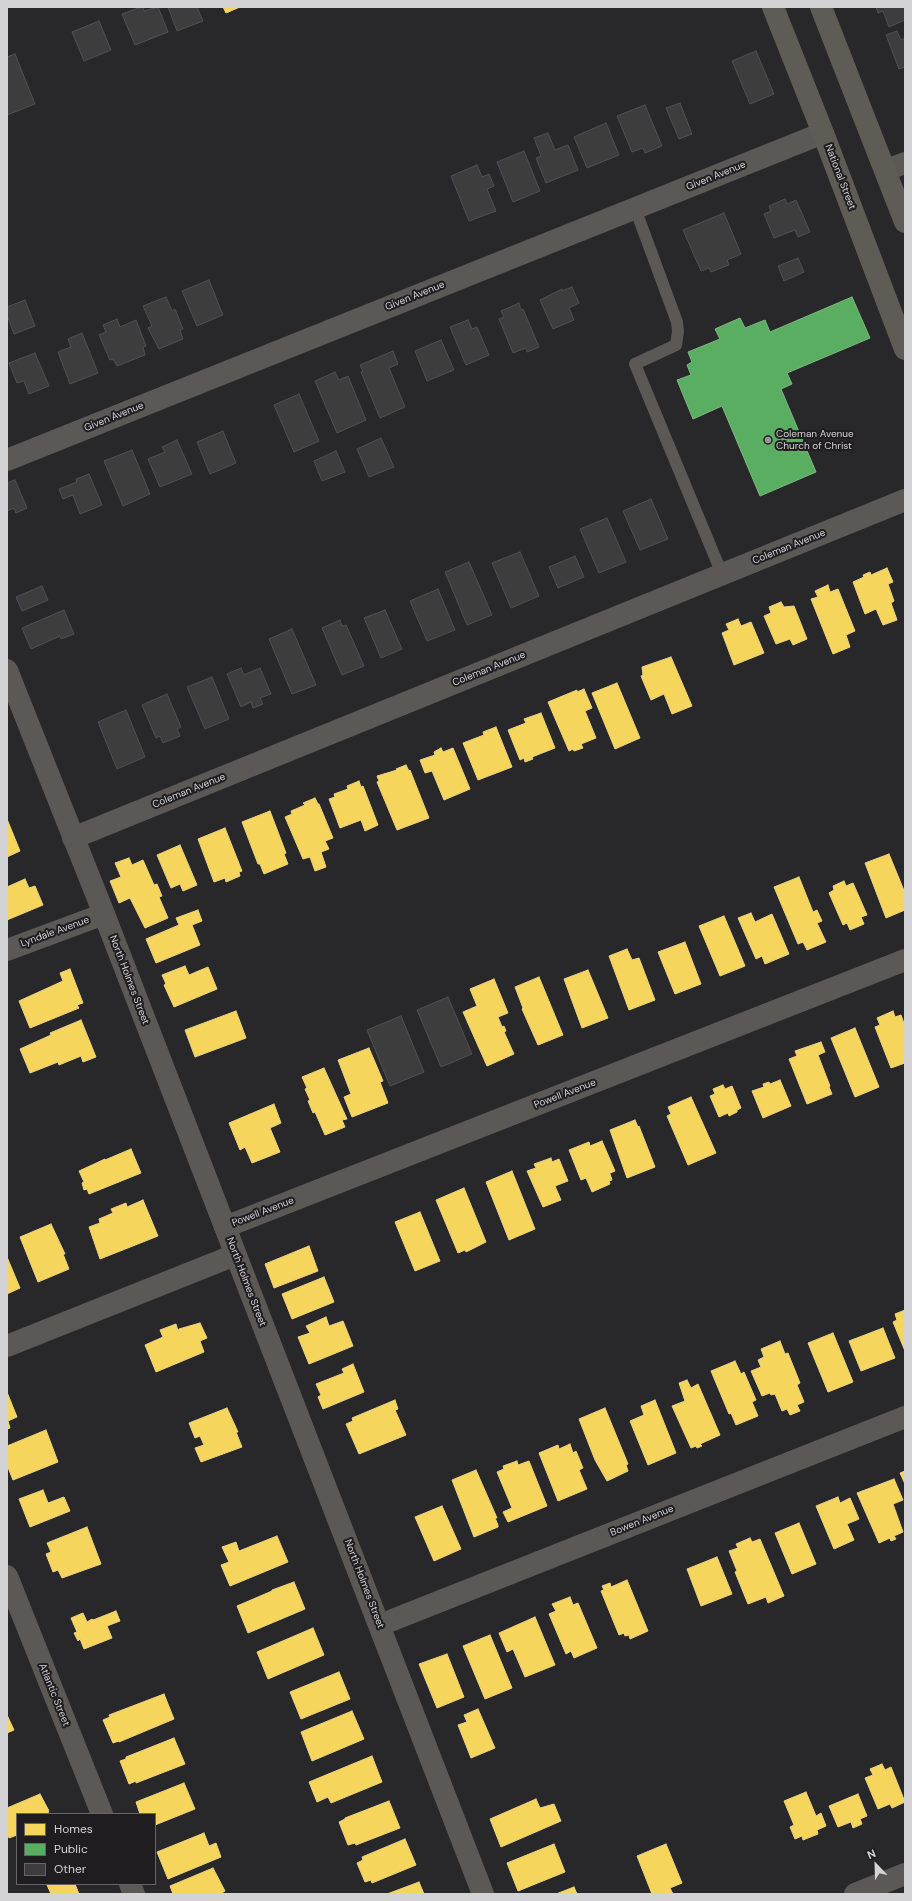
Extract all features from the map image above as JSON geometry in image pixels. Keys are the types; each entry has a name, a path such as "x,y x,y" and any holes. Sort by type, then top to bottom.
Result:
{"main road":[{"name":"National Street","path":"773,7 823,133 905,349"},
{"path":"822,7 895,167 905,222"}],"street":[{"name":"Given Avenue","path":"7,460 823,133"},
{"name":"Coleman Avenue","path":"73,838 905,500"},
{"name":"North Holmes Street","path":"7,670 104,914 483,1894"},
{"name":"Lyndale Avenue","path":"7,950 104,914"},
{"name":"Powell Avenue","path":"225,1227 905,960"},
{"path":"7,1346 236,1255"},
{"name":"Bowen Avenue","path":"380,1625 905,1417"},
{"name":"Atlantic Street","path":"7,1576 102,1813"},
{"path":"855,1894 905,1874"}],"lane":[{"path":"635,208 677,322 678,332 676,345 636,364 722,574"}],"building: Homes":[{"path":"223,7 240,7 226,13"},
{"path":"887,568 893,582 888,584 894,601 891,603 897,620 883,625 876,609 865,614 853,582 864,577 863,575 870,572 871,575"},
{"path":"828,585 830,592 838,589 855,631 846,635 850,647 833,654 811,599 818,597 815,591"},
{"path":"781,602 784,607 794,606 807,639 793,645 790,639 776,644 764,616 771,613 769,607"},
{"path":"738,619 741,626 751,622 764,653 734,665 722,633 729,630 726,624"},
{"path":"671,657 692,706 672,714 664,694 651,700 641,676 643,675 642,667"},
{"path":"617,683 640,738 615,749 592,693"},
{"path":"584,689 592,708 585,711 596,738 581,744 583,748 569,751 548,702 577,690 577,692"},
{"path":"541,713 555,748 532,757 533,759 525,762 524,758 520,760 508,730 526,723 524,719"},
{"path":"496,727 512,767 478,780 463,743 484,735 483,732"},
{"path":"441,748 443,752 453,748 470,789 444,800 432,771 425,773 420,760 435,755 434,752"},
{"path":"406,765 409,771 410,770 429,818 397,830 377,782 379,781 377,776 397,770 396,769"},
{"path":"359,781 361,787 363,786 378,825 365,831 361,820 340,828 329,799 335,797 334,794 348,789 347,786"},
{"path":"315,798 333,838 325,841 329,849 321,852 326,867 315,871 310,857 303,859 285,817 292,814 291,811 305,805 303,803"},
{"path":"270,811 286,853 284,854 288,864 264,874 260,864 258,864 242,822"},
{"path":"7,819 20,851 7,857"},
{"path":"225,828 242,871 239,872 240,876 226,882 225,878 214,882 198,839"},
{"path":"180,845 197,885 183,891 180,884 171,888 157,855"},
{"path":"889,854 905,893 905,910 886,918 865,863"},
{"path":"129,858 132,865 143,860 154,885 157,884 162,896 159,897 168,918 145,928 130,898 119,903 110,881 121,877 115,863"},
{"path":"799,877 813,912 817,910 822,921 817,923 826,942 807,950 803,942 798,944 774,887"},
{"path":"25,879 29,888 35,886 43,905 7,920 7,887"},
{"path":"844,881 846,886 853,883 867,915 861,917 864,924 850,930 847,923 843,925 829,893 834,890 833,886"},
{"path":"198,910 202,921 192,925 200,945 156,963 146,939 179,925 176,918"},
{"path":"751,913 755,922 772,914 789,954 765,964 762,956 756,959 738,918"},
{"path":"724,916 745,966 720,976 699,926"},
{"path":"685,942 701,984 675,994 658,952"},
{"path":"627,949 632,960 639,958 655,1000 629,1010 609,956"},
{"path":"185,966 189,975 208,967 217,989 174,1007 164,985 166,984 162,975"},
{"path":"70,969 83,1003 77,1005 79,1008 30,1028 19,1001 63,981 60,973"},
{"path":"588,970 608,1018 582,1028 564,979"},
{"path":"539,977 563,1035 538,1045 522,1009 523,1008 515,987"},
{"path":"494,979 508,1013 498,1017 502,1027 504,1026 506,1031 504,1032 514,1054 487,1066 463,1012 477,1006 470,989"},
{"path":"236,1011 246,1038 195,1057 185,1030"},
{"path":"893,1011 895,1017 901,1015 905,1026 905,1063 891,1068 875,1027 880,1025 877,1018"},
{"path":"81,1020 96,1057 83,1062 81,1056 59,1065 58,1062 30,1073 20,1049 51,1035 50,1033"},
{"path":"855,1028 879,1087 855,1097 831,1038"},
{"path":"821,1042 825,1052 818,1055 832,1094 807,1104 789,1059 797,1056 795,1051"},
{"path":"369,1048 383,1081 380,1082 388,1103 352,1117 344,1097 351,1094 338,1060"},
{"path":"324,1068 347,1119 342,1120 345,1127 325,1135 315,1112 313,1113 308,1101 310,1100 305,1089 307,1088 302,1077"},
{"path":"780,1080 791,1106 763,1118 752,1091 764,1087 763,1084 769,1082 770,1084"},
{"path":"723,1085 725,1089 732,1086 741,1108 729,1116 728,1113 719,1117 710,1096 715,1094 713,1089"},
{"path":"691,1097 716,1153 688,1165 667,1116 671,1114 668,1107"},
{"path":"274,1104 281,1123 270,1128 280,1152 252,1163 245,1147 240,1150 229,1123"},
{"path":"635,1120 638,1127 639,1126 655,1167 627,1178 610,1130"},
{"path":"602,1141 615,1171 606,1175 610,1174 612,1180 609,1181 610,1184 592,1192 586,1178 581,1180 569,1150 589,1142 590,1146"},
{"path":"131,1149 141,1173 89,1194 87,1189 84,1190 82,1183 84,1182 79,1171"},
{"path":"551,1158 552,1162 559,1159 568,1181 555,1186 561,1200 543,1207 527,1171 536,1168 534,1164"},
{"path":"512,1171 535,1229 509,1240 486,1182"},
{"path":"464,1188 486,1242 466,1252 465,1250 458,1253 436,1200"},
{"path":"143,1200 158,1236 100,1259 89,1227 100,1223 99,1219 113,1213 111,1209 126,1203 127,1207"},
{"path":"420,1212 440,1261 415,1271 395,1222"},
{"path":"51,1224 65,1254 63,1254 69,1269 38,1282 20,1237"},
{"path":"309,1246 318,1271 274,1288 265,1264"},
{"path":"7,1257 20,1288 7,1294"},
{"path":"324,1277 334,1302 292,1319 282,1294"},
{"path":"905,1310 905,1351 893,1322 897,1320 895,1314"},
{"path":"326,1317 329,1326 343,1321 353,1346 309,1364 298,1337 310,1333 306,1326"},
{"path":"200,1323 207,1338 200,1341 204,1352 156,1372 145,1345 163,1337 160,1330 176,1324 178,1331 179,1329"},
{"path":"883,1328 895,1358 861,1371 849,1341"},
{"path":"833,1333 853,1382 828,1392 808,1343"},
{"path":"780,1341 785,1354 788,1353 800,1383 797,1385 804,1402 797,1405 800,1411 790,1415 787,1409 782,1411 775,1394 771,1395 770,1393 762,1396 751,1371 761,1367 758,1360 764,1357 761,1349"},
{"path":"735,1361 741,1374 744,1372 756,1400 752,1402 758,1416 736,1425 731,1413 729,1414 711,1371"},
{"path":"353,1364 364,1392 323,1409 318,1397 321,1395 316,1384 344,1373 342,1369"},
{"path":"687,1380 691,1388 698,1384 720,1435 700,1444 702,1446 697,1448 696,1446 691,1448 672,1406 685,1401 679,1383"},
{"path":"7,1392 17,1417 8,1421 10,1428 7,1429"},
{"path":"395,1400 398,1409 395,1410 406,1435 359,1454 346,1424 353,1421 352,1418"},
{"path":"655,1400 676,1453 648,1465 630,1421 644,1415 641,1406"},
{"path":"227,1408 238,1432 236,1432 242,1447 201,1462 195,1448 204,1445 200,1436 195,1438 189,1423"},
{"path":"605,1408 628,1464 626,1465 628,1471 607,1481 595,1460 579,1419"},
{"path":"46,1430 58,1462 13,1480 7,1465 7,1446"},
{"path":"570,1444 573,1453 576,1451 583,1468 579,1470 587,1489 558,1501 539,1453 558,1445 559,1449"},
{"path":"517,1461 518,1465 529,1461 547,1506 508,1522 503,1512 512,1508 497,1472 504,1469 503,1466"},
{"path":"476,1470 497,1518 495,1518 498,1527 474,1537 452,1480"},
{"path":"905,1471 905,1484 900,1473"},
{"path":"894,1479 903,1500 893,1504 903,1532 894,1536 896,1539 891,1541 890,1538 879,1543 857,1493"},
{"path":"43,1490 48,1503 64,1497 70,1511 30,1527 19,1499"},
{"path":"838,1497 840,1503 850,1498 859,1519 847,1524 854,1540 834,1549 816,1506"},
{"path":"442,1506 461,1549 434,1561 415,1517"},
{"path":"799,1523 816,1564 792,1574 775,1533"},
{"path":"87,1527 101,1564 62,1578 58,1570 53,1572 46,1554 51,1552 47,1543"},
{"path":"277,1536 288,1562 230,1586 221,1565 229,1562 222,1547 236,1542 239,1551"},
{"path":"750,1538 752,1542 760,1539 784,1596 768,1603 766,1597 748,1604 735,1572 737,1571 729,1551 738,1548 736,1544"},
{"path":"717,1557 732,1594 701,1606 687,1569"},
{"path":"627,1580 648,1631 630,1639 629,1635 625,1636 624,1633 619,1635 601,1591 604,1590 602,1586 610,1583 611,1587"},
{"path":"294,1582 305,1609 248,1633 237,1606"},
{"path":"570,1597 573,1605 578,1603 597,1648 574,1658 571,1651 566,1654 549,1614 556,1611 552,1604"},
{"path":"116,1611 120,1621 107,1626 112,1638 84,1649 80,1639 78,1641 74,1633 77,1632 71,1618 83,1613 87,1622"},
{"path":"535,1617 555,1665 525,1677 513,1649 507,1652 499,1633"},
{"path":"313,1628 324,1655 268,1679 257,1652"},
{"path":"490,1635 512,1688 485,1699 463,1646"},
{"path":"447,1654 464,1697 437,1708 419,1664"},
{"path":"339,1672 350,1699 301,1719 290,1692"},
{"path":"164,1694 174,1719 119,1742 113,1743 103,1720 110,1717 109,1715"},
{"path":"478,1709 495,1748 471,1758 458,1725 467,1722 464,1715"},
{"path":"352,1711 364,1739 312,1761 301,1732"},
{"path":"7,1715 14,1730 7,1733"},
{"path":"174,1738 185,1764 136,1783 136,1781 129,1784 120,1761 126,1759 126,1757"},
{"path":"372,1756 382,1782 331,1803 328,1797 317,1802 309,1782"},
{"path":"882,1764 885,1770 891,1767 905,1802 892,1808 890,1804 878,1809 865,1778 873,1775 870,1769"},
{"path":"184,1783 195,1809 156,1825 156,1813 140,1813 136,1802"},
{"path":"806,1792 816,1816 821,1813 826,1826 817,1830 818,1834 803,1840 802,1836 795,1839 790,1827 794,1825 784,1801"},
{"path":"40,1794 49,1811 48,1813 16,1813 16,1835 9,1838 7,1834 7,1808"},
{"path":"858,1794 867,1816 860,1819 862,1824 853,1828 851,1822 838,1827 829,1806"},
{"path":"536,1799 540,1808 554,1804 561,1821 501,1847 490,1819"},
{"path":"389,1801 400,1828 356,1845 355,1843 348,1845 339,1822 345,1818"},
{"path":"204,1833 209,1846 216,1843 221,1857 168,1879 157,1852"},
{"path":"405,1839 416,1865 372,1883 371,1880 365,1882 357,1863 363,1860 362,1857"},
{"path":"554,1844 565,1872 518,1891 507,1863"},
{"path":"666,1844 682,1883 670,1888 673,1894 652,1894 637,1856"},
{"path":"213,1868 225,1891 222,1893 223,1894 173,1894 170,1886"},
{"path":"419,1882 424,1894 387,1894"},
{"path":"47,1885 75,1885 79,1894 51,1894"},
{"path":"574,1887 577,1894 556,1894"}],"building: Public":[{"path":"852,297 870,338 787,373 792,384 781,389 816,472 760,496 722,406 693,419 677,380 691,375 687,365 692,362 688,352 720,339 715,329 740,318 745,328 765,320 770,332"}],"building: Other":[{"path":"143,7 144,11 158,7 168,32 135,45 122,14"},
{"path":"168,7 197,7 203,21 177,31"},
{"path":"876,7 905,7 905,20 889,27 883,11 878,13"},
{"path":"99,21 111,50 84,61 72,32"},
{"path":"897,31 901,40 905,38 905,67 899,69 886,35"},
{"path":"756,51 774,94 750,104 732,61"},
{"path":"15,54 35,104 7,115 7,57"},
{"path":"680,103 692,134 679,139 666,108"},
{"path":"645,105 662,146 645,153 643,148 632,152 617,116"},
{"path":"606,123 619,155 587,168 574,137"},
{"path":"548,133 555,150 568,145 578,170 546,183 536,158 541,156 534,138"},
{"path":"524,151 540,191 513,202 497,162"},
{"path":"477,165 482,177 489,174 494,186 487,189 496,211 469,221 451,176"},
{"path":"785,199 787,204 796,200 810,232 798,237 795,230 774,238 764,214 771,211 769,206"},
{"path":"724,213 741,254 727,260 729,265 711,272 709,268 701,271 683,230"},
{"path":"798,258 804,272 784,281 778,266"},
{"path":"209,280 223,315 197,326 182,291"},
{"path":"572,287 579,303 569,308 574,320 553,329 540,300 562,289 562,291"},
{"path":"166,297 172,311 175,309 183,329 180,330 183,339 159,349 148,328 152,326 143,306"},
{"path":"25,300 35,326 14,334 7,315 7,307"},
{"path":"519,303 539,347 527,352 526,348 513,353 499,319 504,317 501,311"},
{"path":"117,319 120,327 136,320 146,346 143,347 145,355 117,366 113,359 110,360 99,335 106,332 103,325"},
{"path":"468,320 472,329 477,327 489,355 466,365 450,327"},
{"path":"82,333 98,373 70,384 58,352 71,347 68,339"},
{"path":"441,340 454,370 427,381 415,351"},
{"path":"393,351 398,364 389,368 405,407 380,418 361,372 363,371 360,365"},
{"path":"35,353 49,386 29,394 24,381 17,383 9,363"},
{"path":"335,372 339,380 348,376 366,420 337,433 315,381"},
{"path":"299,394 319,441 294,452 274,405"},
{"path":"223,431 236,463 210,474 197,442"},
{"path":"381,438 394,467 369,477 357,449"},
{"path":"177,440 192,474 160,487 148,459 165,452 162,447"},
{"path":"132,450 150,494 123,506 104,461"},
{"path":"336,451 345,472 322,481 314,461"},
{"path":"89,474 102,505 80,514 73,495 63,499 59,489 77,482 76,479"},
{"path":"15,480 27,508 16,513 14,508 7,511 7,483"},
{"path":"651,499 668,539 640,550 623,511"},
{"path":"607,518 626,562 599,573 580,529"},
{"path":"520,552 539,596 511,608 492,563"},
{"path":"575,556 584,577 558,588 549,567"},
{"path":"469,562 492,615 467,625 445,572"},
{"path":"42,586 48,600 22,611 16,597"},
{"path":"438,589 455,630 427,641 410,601"},
{"path":"64,610 74,634 61,639 60,636 31,649 22,628"},
{"path":"385,610 402,649 381,658 364,618"},
{"path":"340,620 342,626 346,625 364,666 342,675 322,628"},
{"path":"292,629 316,685 292,694 269,639"},
{"path":"241,668 244,675 260,668 271,694 260,698 263,704 253,708 251,702 241,707 227,674"},
{"path":"212,677 229,719 205,729 187,687"},
{"path":"167,694 181,727 177,729 180,736 163,743 160,736 156,738 142,705"},
{"path":"126,710 145,757 117,769 98,722"},
{"path":"448,997 472,1054 441,1067 417,1010"},
{"path":"401,1016 424,1072 390,1086 367,1030"}],"place":[{"name":"Coleman Avenue Church of Christ","path":"768,440"}]}
